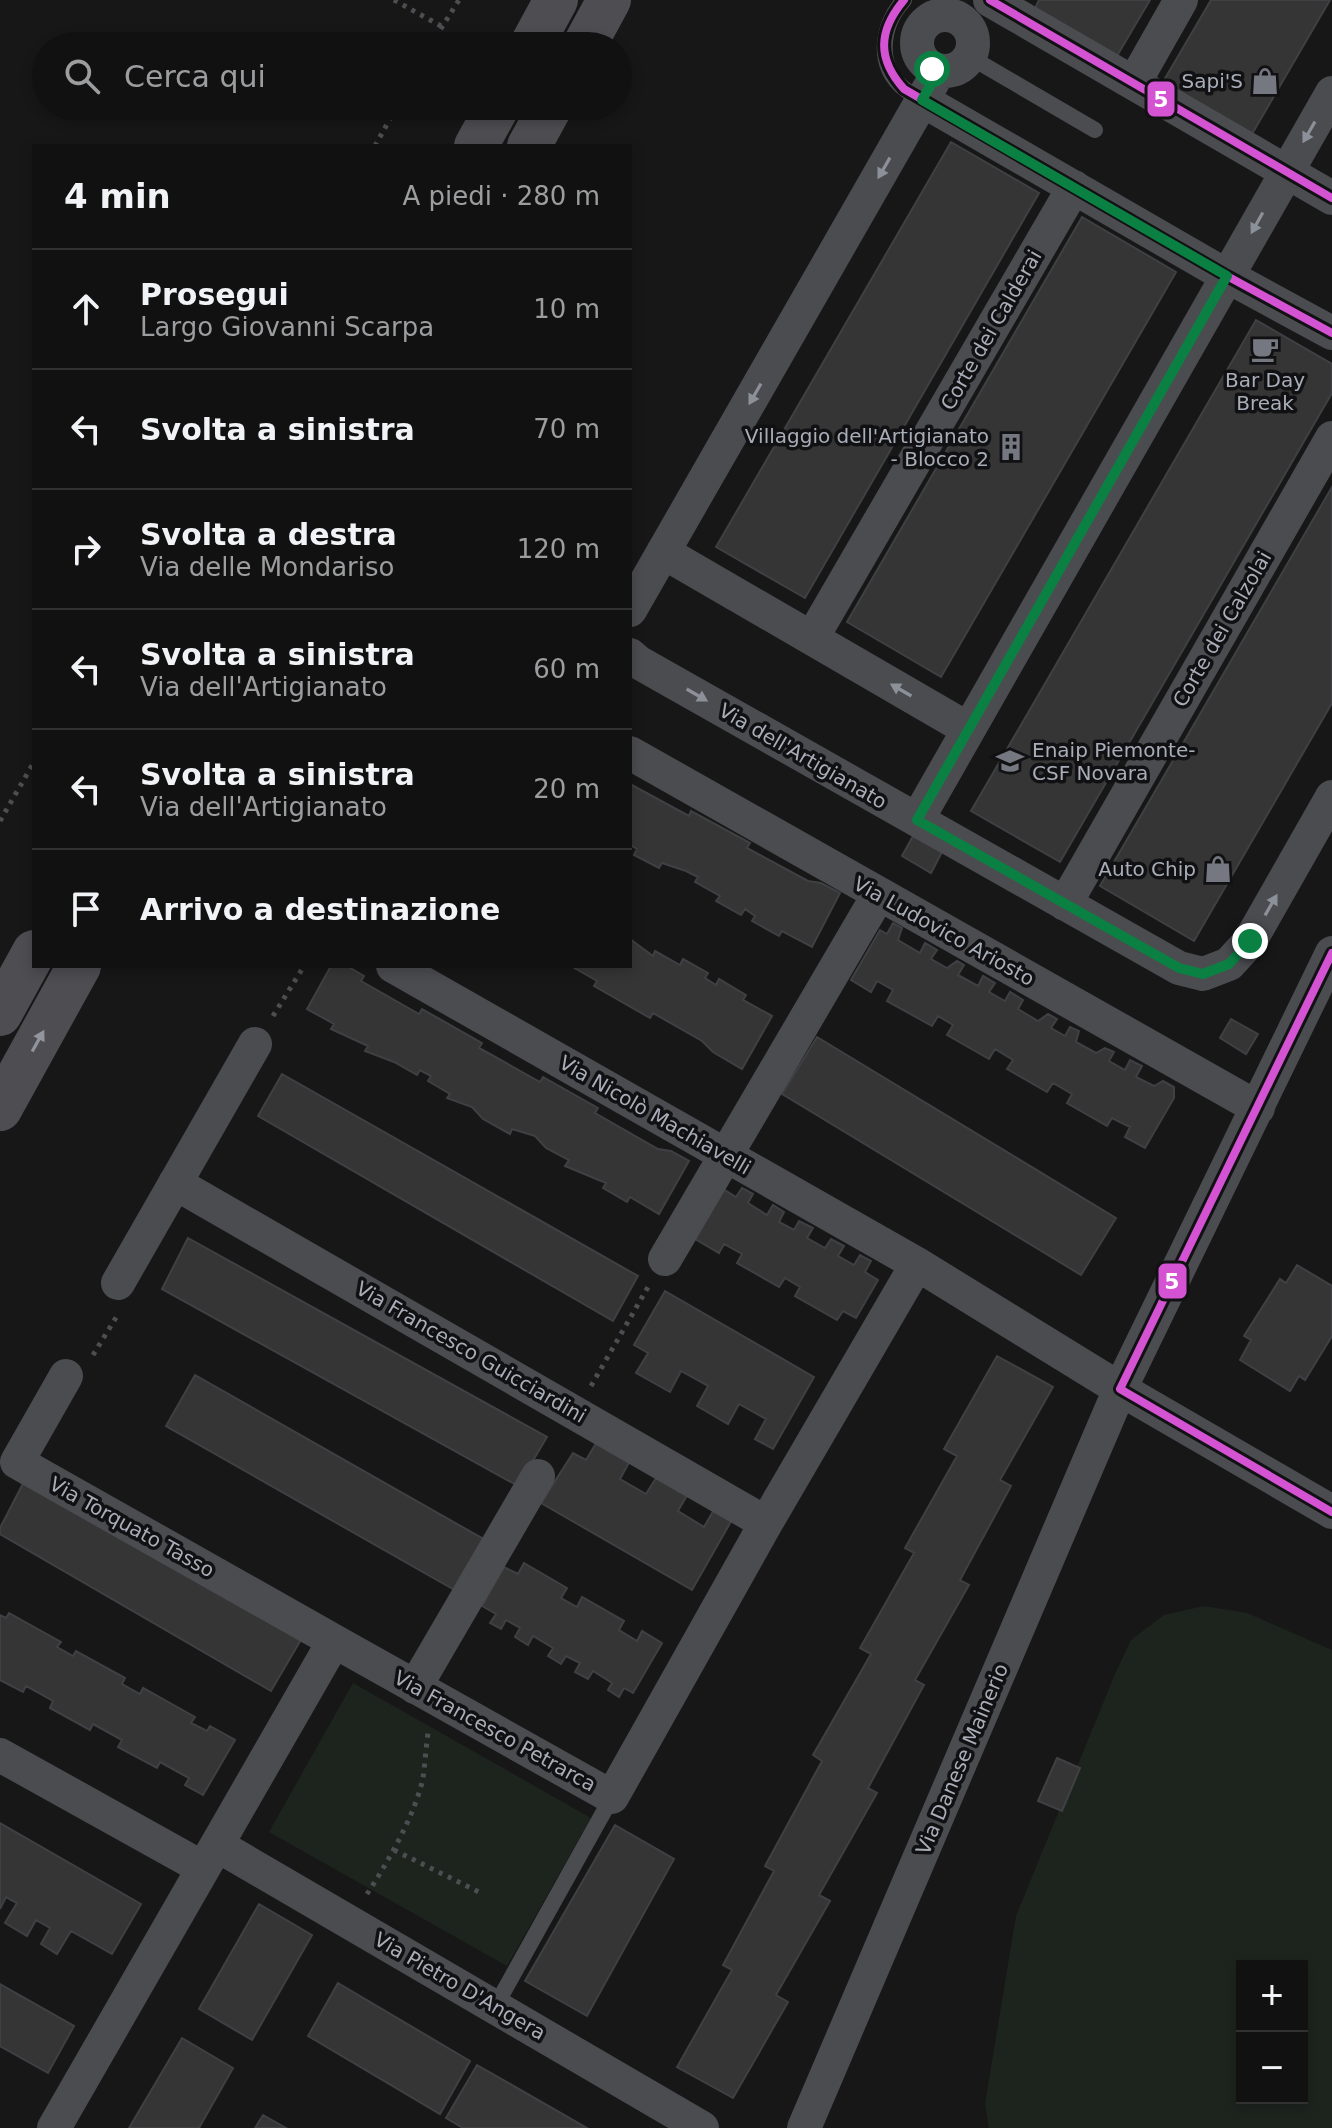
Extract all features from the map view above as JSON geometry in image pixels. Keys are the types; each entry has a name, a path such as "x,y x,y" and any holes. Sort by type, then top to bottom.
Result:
{"highway":[{"path":"539,32 556,0"},
{"path":"592,32 609,0"},
{"path":"477,144 490,120"},
{"path":"530,144 543,120"},
{"path":"0,1014 32,956"},
{"path":"0,1109 78,968"}],"street":[{"path":"990,0 1332,198"},
{"path":"1134,83 1181,0"},
{"path":"632,606 922,100 964,38"},
{"path":"917,820 1332,93"},
{"path":"922,100 1332,333"},
{"name":"Corte dei Calderai","path":"812,638 1074,187"},
{"name":"Corte dei Calzolai","path":"1065,904 1332,438"},
{"path":"663,552 968,729"},
{"name":"Via dell'Artigianato","path":"632,657 1179,968 1203,974 1229,964 1250,941 1332,797"},
{"name":"Via Ludovico Ariosto","path":"632,754 1258,1108"},
{"path":"665,1259 879,894"},
{"name":"Via Danese Mainerio","path":"804,2128 1120,1389 1332,953"},
{"name":"Via Nicolò Machiavelli","path":"397,968 917,1264"},
{"path":"118,1283 255,1044"},
{"name":"Via Francesco Guicciardini","path":"175,1183 766,1523"},
{"path":"917,1264 1120,1389 1332,1512"},
{"name":"Via Francesco Petrarca","path":"334,1641 612,1797 766,1523 917,1264"},
{"name":"Via Torquato Tasso","path":"66,1376 17,1462 334,1641"},
{"path":"415,1687 538,1476"},
{"path":"56,2127 334,1641"},
{"name":"Via Pietro D'Angera","path":"0,1755 210,1857 495,2007 702,2128"}],"lane":[{"path":"904,0 893,12 886,32 885,53 891,73 904,89 922,100"},
{"path":"964,38 1095,130"},
{"path":"495,2007 612,1797"}],"path":[{"path":"394,0 441,26"},
{"path":"438,32 459,0"},
{"path":"376,144 389,120"},
{"path":"0,821 32,765"},
{"path":"255,1044 303,968"},
{"path":"575,1412 665,1259"},
{"path":"66,1376 86,1367 119,1312 118,1283"},
{"path":"366,1894 394,1850 422,1781 428,1728"},
{"path":"394,1850 479,1892"}],"shaded area":[{"path":"1204,1606 1247,1613 1332,1650 1332,2128 989,2128 985,2104 1016,1916 1131,1640 1164,1615"},
{"path":"353,1683 591,1818 507,1966 269,1832"}],"building":[{"path":"1039,0 1150,0 1117,56 1035,8"},
{"path":"1211,0 1330,0 1252,134 1163,82"},
{"name":"Villaggio dell'Artigianato - Blocco 2","path":"951,142 1039,193 805,598 716,547"},
{"name":"Villaggio dell'Artigianato - Blocco 2","path":"1082,217 1176,272 941,677 847,622"},
{"path":"1256,320 1332,364 1332,393 1060,862 971,811"},
{"path":"1332,487 1332,703 1194,941 1100,886"},
{"path":"632,785 689,816 691,811 750,843 747,848 808,881 821,883 840,893 812,947 782,931 779,936 752,921 755,916 745,909 741,915 716,901 720,896 695,882 698,877 662,863 659,868 634,855 637,849 632,846"},
{"path":"913,836 942,852 931,873 902,856"},
{"path":"893,923 902,928 898,940 920,953 925,943 937,950 931,959 947,968 957,961 964,965 958,975 978,986 983,976 995,983 989,992 1005,1001 1010,992 1023,1000 1018,1009 1038,1021 1048,1014 1057,1019 1051,1028 1065,1036 1070,1027 1079,1031 1076,1042 1096,1053 1105,1048 1114,1052 1109,1061 1125,1070 1130,1060 1142,1066 1136,1077 1154,1086 1163,1081 1174,1087 1174,1098 1145,1148 1125,1137 1130,1127 1112,1118 1107,1126 1067,1103 1072,1094 1053,1083 1047,1092 1007,1069 1013,1060 995,1049 989,1059 947,1035 953,1025 938,1016 932,1026 887,1001 893,990 877,981 871,992 851,980 880,930 887,934"},
{"path":"632,940 653,956 655,951 680,965 683,959 708,973 705,978 716,985 719,979 746,995 743,1000 772,1016 742,1069 653,1013 650,1018 594,986 597,981 574,968 632,968"},
{"path":"330,968 350,968 364,976 361,981 419,1014 422,1009 482,1043 479,1048 540,1082 543,1077 598,1108 595,1113 658,1149 671,1151 689,1161 659,1214 630,1197 627,1202 603,1188 606,1183 565,1166 569,1160 546,1148 535,1136 512,1129 510,1134 483,1119 472,1107 447,1098 450,1094 428,1081 431,1076 420,1070 417,1075 365,1051 368,1046 331,1029 334,1024 307,1009"},
{"path":"1231,1019 1258,1034 1246,1054 1220,1038"},
{"path":"817,1037 1116,1218 1081,1275 782,1094"},
{"path":"282,1074 638,1276 613,1321 258,1116"},
{"path":"742,1188 753,1194 748,1203 767,1215 773,1205 784,1212 779,1222 794,1230 799,1221 813,1228 807,1238 825,1248 831,1239 844,1246 838,1256 854,1265 860,1255 871,1261 865,1272 878,1280 856,1318 843,1311 837,1320 795,1296 800,1287 785,1278 779,1287 737,1263 742,1254 724,1244 719,1253 695,1239 723,1189 736,1197"},
{"path":"188,1238 547,1437 518,1486 162,1289"},
{"path":"1297,1265 1332,1286 1332,1336 1305,1380 1299,1376 1290,1391 1240,1360 1251,1340 1244,1336 1280,1279 1286,1283"},
{"path":"665,1291 814,1377 773,1449 755,1439 766,1419 739,1404 728,1424 697,1406 708,1386 681,1371 670,1392 636,1373 648,1353 634,1345"},
{"path":"997,1356 1053,1387 1000,1480 1011,1486 960,1580 969,1585 915,1680 924,1685 868,1788 877,1793 819,1895 830,1901 776,1995 788,2002 733,2098 677,2067 732,1970 723,1965 774,1871 765,1866 822,1761 813,1755 871,1654 860,1648 914,1553 905,1548 957,1456 944,1449"},
{"path":"195,1375 487,1541 458,1592 166,1426"},
{"path":"598,1440 631,1459 620,1479 646,1494 658,1475 689,1492 678,1511 704,1527 715,1508 733,1518 692,1590 541,1503 573,1453 586,1460"},
{"path":"28,1474 306,1631 271,1691 0,1534 0,1528"},
{"path":"524,1563 567,1588 561,1598 577,1607 582,1597 624,1621 619,1630 637,1641 642,1631 662,1643 633,1693 624,1688 619,1697 608,1690 612,1683 593,1671 588,1679 575,1672 580,1663 566,1656 561,1664 548,1656 553,1648 533,1636 528,1645 515,1637 520,1628 506,1620 501,1629 490,1623 496,1614 482,1606 504,1567 518,1574"},
{"path":"9,1613 61,1642 57,1647 73,1656 76,1651 125,1678 122,1684 140,1694 143,1688 195,1717 191,1723 207,1731 210,1726 235,1740 203,1795 185,1785 189,1778 160,1762 157,1768 118,1747 122,1740 93,1724 90,1730 50,1708 53,1701 26,1686 23,1692 0,1680 0,1615 6,1618"},
{"path":"1057,1758 1080,1768 1062,1811 1038,1801"},
{"path":"0,1823 141,1904 112,1954 71,1931 57,1954 41,1944 50,1928 36,1920 27,1936 5,1923 17,1903 6,1897 0,1909"},
{"path":"615,1825 674,1859 587,2016 525,1981"},
{"path":"259,1904 312,1935 252,2040 199,2009"},
{"path":"338,1983 470,2061 440,2114 308,2036"},
{"path":"0,1984 74,2026 48,2073 0,2046"},
{"path":"182,2038 233,2068 199,2128 129,2128"},
{"path":"477,2065 587,2128 463,2128 446,2118"},
{"path":"263,2115 286,2128 255,2128"}],"transit line":[{"name":"5","path":"904,0 889,23 884,45 889,67 904,89 1227,276 1332,333"},
{"name":"5","path":"990,0 1332,198"},
{"name":"5","path":"1332,953 1120,1389 1332,1512"}],"place":[{"name":"Sapi'S","path":"1265,81"},
{"name":"Bar Day Break","path":"1265,349"},
{"name":"Villaggio dell'Artigianato - Blocco 2","path":"1011,447"},
{"name":"Enaip Piemonte- CSF Novara","path":"1010,761"},
{"name":"Auto Chip","path":"1218,869"}],"route":[{"path":"932,69 939,71 922,100 1227,276 917,820 1179,968 1203,974 1229,964 1250,941"}]}
